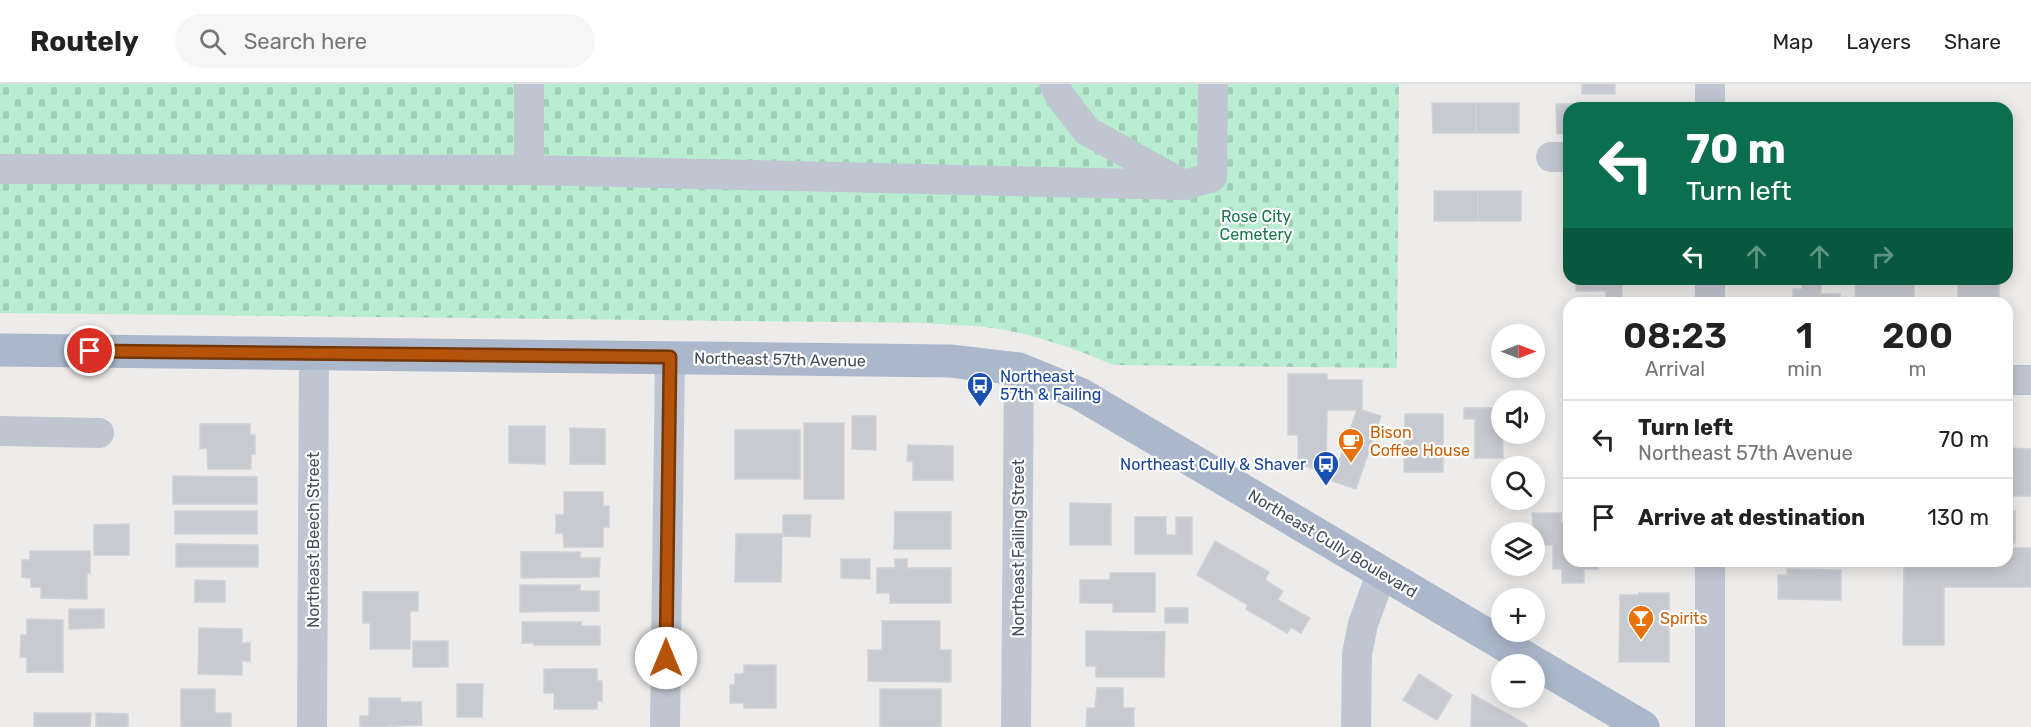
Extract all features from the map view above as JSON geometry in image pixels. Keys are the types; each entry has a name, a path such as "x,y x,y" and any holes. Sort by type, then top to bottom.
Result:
{"main road":[{"name":"Northeast 57th Avenue","path":"0,350 950,361 1019,369"},
{"name":"Northeast Cully Boulevard","path":"1019,369 1080,394 1643,727"}],"street":[{"path":"529,84 529,170"},
{"path":"1054,84 1060,96 1087,131 1185,185"},
{"path":"0,169 529,170 1185,185 1212,177 1213,84"},
{"path":"1710,84 1710,102"},
{"name":"Northeast Beech Street","path":"312,727 315,353"},
{"path":"665,727 670,357"},
{"name":"Northeast Failing Street","path":"1016,727 1019,369"},
{"path":"2013,380 2031,380"},
{"path":"0,431 99,433"},
{"path":"1710,567 1710,727"},
{"path":"1356,727 1356,654 1363,624 1382,572"}],"green space":[{"name":"Rose City Cemetery","path":"0,84 1399,84 1397,368 1113,365 1034,336 984,327 928,323 0,313"}],"building":[{"path":"1582,84 1615,84 1615,94 1582,94"},
{"path":"1432,103 1476,103 1476,133 1433,133"},
{"path":"1476,103 1519,103 1519,133 1476,133"},
{"path":"1556,104 1563,104 1563,134 1557,134"},
{"path":"1434,191 1478,191 1478,221 1434,221"},
{"path":"1478,191 1521,191 1521,221 1478,221"},
{"path":"1576,285 1622,285 1622,297 1606,297 1606,291 1576,291"},
{"path":"1802,285 1821,285 1821,294 1840,294 1840,297 1793,297 1793,289 1802,289"},
{"path":"1856,285 1914,285 1914,297 1855,297"},
{"path":"1958,285 1999,285 1999,297 1958,297"},
{"path":"1288,374 1327,374 1327,380 1362,380 1362,410 1381,416 1356,489 1332,481 1357,410 1327,410 1326,473 1298,464 1298,435 1288,435"},
{"path":"1464,408 1491,408 1491,444 1503,444 1503,456 1475,458 1475,419 1464,419"},
{"path":"1405,414 1443,414 1443,472 1404,472"},
{"path":"852,416 876,416 876,450 852,449"},
{"path":"804,423 844,423 844,499 804,499"},
{"path":"200,424 250,424 250,435 255,435 255,454 251,454 251,469 208,469 207,448 200,449"},
{"path":"509,426 545,426 545,464 509,463"},
{"path":"570,428 605,429 605,464 570,464"},
{"path":"735,430 800,430 800,479 735,479"},
{"path":"908,445 953,446 953,480 913,480 913,461 907,461"},
{"path":"2013,448 2031,449 2031,496 2013,496"},
{"path":"173,476 257,477 257,504 173,504"},
{"path":"564,492 603,492 603,506 609,506 609,527 603,527 603,547 564,547 563,533 556,533 556,515 564,515"},
{"path":"1070,503 1111,504 1111,545 1070,545"},
{"path":"175,511 257,511 257,534 175,534"},
{"path":"2013,511 2015,511 2015,543 2013,543"},
{"path":"895,512 951,512 951,549 894,549"},
{"path":"1532,513 1561,513 1563,567 1598,567 1598,569 1584,569 1584,583 1562,583 1562,569 1553,569 1553,545 1545,545 1545,522 1533,522"},
{"path":"783,515 811,515 810,537 783,536"},
{"path":"1135,517 1166,517 1166,535 1176,535 1176,517 1192,517 1192,554 1135,554"},
{"path":"129,524 129,555 94,555 94,525"},
{"path":"736,534 782,534 781,582 735,582"},
{"path":"1215,541 1269,572 1265,580 1283,591 1278,600 1310,618 1301,633 1291,627 1287,633 1246,609 1248,605 1197,575"},
{"path":"176,544 258,545 258,567 176,567"},
{"path":"2013,548 2031,548 2031,587 1944,587 1944,645 1903,645 1904,567 2013,567"},
{"path":"30,551 90,551 87,599 41,598 41,587 31,587 31,578 22,577 22,560 30,560"},
{"path":"521,552 580,552 580,558 600,558 599,577 521,578"},
{"path":"841,559 870,559 870,579 841,578"},
{"path":"895,559 907,559 907,568 951,568 951,603 890,603 890,593 877,593 877,568 895,568"},
{"path":"1787,569 1841,570 1841,600 1778,599 1778,575 1787,575"},
{"path":"1110,573 1155,573 1155,612 1113,612 1113,603 1080,603 1080,580 1110,580"},
{"path":"195,580 225,581 225,602 195,602"},
{"path":"520,585 580,585 580,591 599,591 599,611 520,612"},
{"path":"363,592 418,592 418,611 410,611 410,649 370,649 370,623 363,623"},
{"path":"1639,593 1669,593 1669,662 1619,662 1620,595 1639,595"},
{"path":"1165,608 1188,608 1188,623 1165,623"},
{"path":"69,609 104,609 104,628 69,629"},
{"path":"27,619 63,620 63,672 27,672 27,657 20,657 21,635 27,635"},
{"path":"882,621 940,621 940,650 951,650 951,682 868,681 868,650 882,650"},
{"path":"522,622 581,622 581,626 600,626 600,645 522,643"},
{"path":"199,628 242,629 242,643 250,643 250,661 242,661 242,675 198,674"},
{"path":"1086,631 1165,632 1164,677 1096,677 1096,666 1086,666"},
{"path":"413,641 448,641 448,667 413,667"},
{"path":"744,665 776,665 776,708 744,708 744,703 730,703 730,685 735,685 735,674 744,674"},
{"path":"544,669 597,669 597,681 602,681 602,701 597,701 597,709 554,709 554,693 544,693"},
{"path":"1419,674 1452,695 1437,720 1403,700"},
{"path":"457,684 483,684 482,717 457,717"},
{"path":"1097,688 1123,688 1123,708 1134,708 1134,727 1086,727 1087,708 1095,708"},
{"path":"181,689 215,689 215,713 231,713 231,727 181,727"},
{"path":"880,689 941,689 941,727 880,727"},
{"path":"1472,694 1491,705 1491,708 1497,708 1527,725 1527,727 1471,727"},
{"path":"369,698 400,698 400,702 421,702 422,725 360,727 360,716 369,716"},
{"path":"34,713 91,713 90,727 34,727"},
{"path":"96,713 128,714 128,727 96,727"}],"place":[{"name":"Northeast 57th & Failing","path":"980,408"},
{"name":"Bison Coffee House","path":"1351,464"},
{"name":"Northeast Cully & Shaver","path":"1326,487"},
{"name":"Spirits","path":"1641,641"}],"route":[{"path":"90,351 670,357 666,658"}]}
